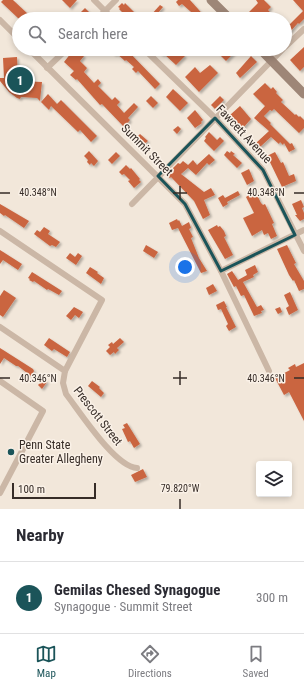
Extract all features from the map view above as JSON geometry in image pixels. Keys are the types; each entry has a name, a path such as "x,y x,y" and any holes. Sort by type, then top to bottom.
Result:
{"main road":[{"path":"211,0 223,12"},
{"path":"268,56 304,94"}],"street":[{"path":"94,0 105,11 116,0"},
{"path":"0,20 12,32"},
{"path":"292,40 304,28"},
{"name":"Summit Street","path":"36,56 186,204 221,271 269,371"},
{"path":"47,68 60,56"},
{"name":"Fawcett Avenue","path":"151,56 215,118 263,170 304,251"},
{"path":"132,204 276,56"},
{"path":"221,271 304,230"},
{"path":"0,231 102,300 65,371 0,327"},
{"name":"Prescott Street","path":"65,371 63,383 66,394 105,446 124,464 132,468 137,468"},
{"path":"0,381 43,411 0,493"}],"highlighted area":[{"path":"215,118 263,170 295,235 221,271 185,204 158,176"}],"building":[{"path":"3,0 13,0 26,12 12,12 1,2"},
{"path":"62,0 77,0 70,8"},
{"path":"178,0 190,0 201,12 191,12 182,4 179,6 176,2"},
{"path":"256,0 264,0 271,7 268,10 270,12 249,12 258,3"},
{"path":"293,0 304,0 304,19 292,30 292,22 303,11"},
{"path":"122,3 124,5 125,3 134,12 122,12 118,7"},
{"path":"160,5 163,7 159,12 154,12"},
{"path":"85,8 89,12 81,12"},
{"path":"304,47 304,67 300,71 290,60"},
{"path":"69,56 84,56 80,61 87,68 84,72 94,83 98,79 101,83 98,86 112,100 115,97 120,102 117,105 124,113 134,103 138,107 128,118 130,120 124,127 102,104 100,105 77,79 76,80 70,75 74,71 64,62"},
{"path":"119,56 133,56 160,84 155,89 138,71 136,73 132,69 134,67 126,60 125,61"},
{"path":"166,56 185,56 176,65"},
{"path":"221,56 231,56 226,61"},
{"path":"251,56 257,62 240,78 236,73"},
{"path":"17,57 18,77 24,72 27,75 20,81 42,82 40,101 37,98 17,98 9,92 0,81 0,78 4,78 3,58"},
{"path":"210,65 218,73 199,92 185,77 195,67 200,73"},
{"path":"265,83 271,89 273,87 277,92 276,93 283,100 281,102 295,115 300,116 304,120 304,128 299,133 274,109 272,111 270,110 264,116 290,144 292,143 295,149 289,152 284,143 283,145 280,142 279,144 271,137 260,147 256,143 269,131 254,118 265,106 253,94"},
{"path":"173,89 188,103 180,111 166,97"},
{"path":"48,94 57,104 61,100 97,136 91,142 80,130 78,132 51,106 49,110 41,102"},
{"path":"151,96 158,103 153,108 146,101"},
{"path":"220,96 224,100 215,109 211,105"},
{"path":"240,106 251,119 243,128 230,115"},
{"path":"195,110 203,120 201,122 202,123 195,128 187,118"},
{"path":"178,126 181,129 177,134 173,130"},
{"path":"209,132 217,140 220,137 224,141 214,151 204,141"},
{"path":"140,134 148,141 142,146 135,139"},
{"path":"89,151 98,161 94,166 87,162 88,160 84,156"},
{"path":"227,151 230,153 231,151 235,154 233,155 242,163 237,168 224,155"},
{"path":"116,152 120,156 112,164 108,160"},
{"path":"275,152 281,163 283,162 289,176 294,174 296,181 282,187 267,156"},
{"path":"209,154 215,160 209,165 207,163 196,175 188,168 181,174 204,192 211,188 215,195 204,200 210,215 203,219 194,201 171,177 170,178 166,175 178,163 180,164 183,161 188,165 193,160 197,165"},
{"path":"126,165 130,169 131,168 140,179 139,180 141,182 134,188 128,181 130,180 124,174 122,175 119,172"},
{"path":"249,169 254,181 247,185 241,173"},
{"path":"254,189 261,203 263,205 265,204 274,223 272,224 277,236 271,239 268,233 264,235 262,230 252,236 243,218 254,213 246,197 249,195 248,192"},
{"path":"238,191 240,195 227,202 228,204 223,207 218,198 223,195 225,198"},
{"path":"301,200 304,207 302,208 304,219 300,221 295,215 297,215 292,204"},
{"path":"0,204 29,221 24,228 0,213"},
{"path":"177,219 182,226 189,222 191,228 189,229 193,237 191,238 199,258 207,271 201,273 178,228 172,230 169,223"},
{"path":"217,225 224,231 226,236 224,237 233,255 225,259 208,230"},
{"path":"44,227 50,231 48,234 60,242 56,247 52,245 50,246 34,234 37,230 40,232"},
{"path":"146,245 158,252 154,258 143,251"},
{"path":"287,245 296,263 294,264 304,281 304,289 299,291 294,280 293,281 289,275 277,249"},
{"path":"0,250 22,264 18,270 3,260 0,264"},
{"path":"70,253 75,257 78,253 82,256 76,265 66,258"},
{"path":"255,265 258,272 253,275 254,277 243,282 257,307 261,305 264,310 261,311 262,313 254,316 244,295 241,296 227,274 232,271 238,280 247,275 245,270"},
{"path":"90,267 104,278 101,284 86,273"},
{"path":"32,272 62,291 59,295 48,289 47,290 34,281 29,280 30,279 28,278"},
{"path":"213,284 217,291 209,295 206,288"},
{"path":"4,290 16,298 3,317 0,315 0,296"},
{"path":"290,292 298,310 289,315 286,308 289,306 284,295"},
{"path":"224,301 236,327 229,331 226,326 228,324 221,309 218,310 216,305"},
{"path":"74,307 83,312 79,318 75,315 71,320 66,316"},
{"path":"280,307 282,312 278,314 275,309"},
{"path":"49,338 70,352 67,357 54,349 52,351 44,345"},
{"path":"120,338 124,342 117,348 119,350 115,354 114,352 110,355 106,351 110,347 108,345 112,342 113,344"},
{"path":"0,348 33,369 34,371 31,376 4,358 0,364"},
{"path":"304,363 304,421 289,392 284,395 275,378 290,370 288,368 295,364 296,367"},
{"path":"41,377 47,382 42,389 38,385 40,383 38,381"},
{"path":"92,381 100,387 99,388 104,393 101,397 88,386"},
{"path":"127,423 140,444 134,448 130,441 128,442 122,429 125,428 123,425"},
{"path":"143,469 147,477 135,482 131,475"}],"place":[{"name":"Gemilas Chesed Synagogue","path":"20,80"},
{"name":"Penn State Greater Allegheny","path":"11,452"}]}
